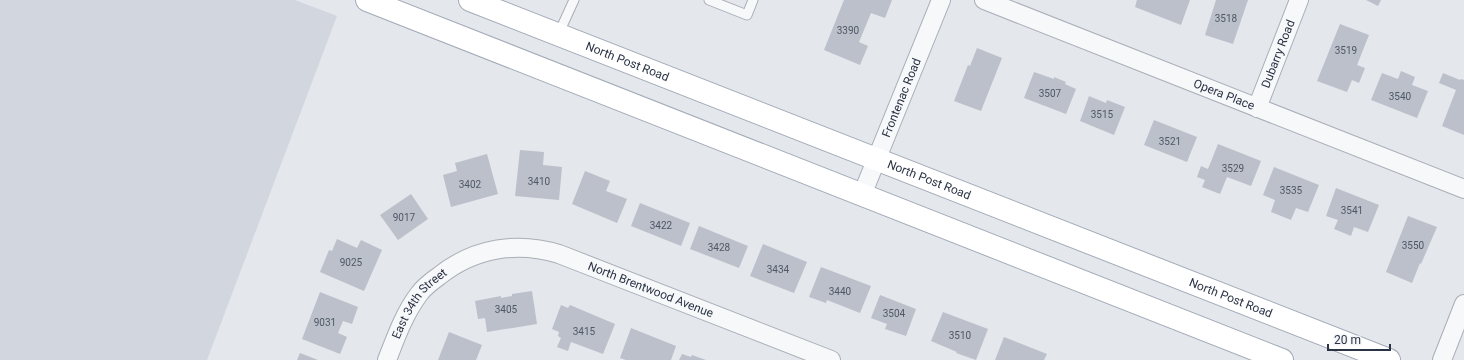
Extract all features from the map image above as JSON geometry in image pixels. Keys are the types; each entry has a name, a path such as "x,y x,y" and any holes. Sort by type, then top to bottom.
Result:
{"main road":[{"path":"367,0 389,4 862,195 1282,360"},
{"name":"North Post Road","path":"470,0 1388,360"}],"street":[{"name":"Frontenac Road","path":"862,195 941,0"},
{"name":"Opera Place","path":"984,0 1464,190"},
{"name":"Dubarry Road","path":"1257,108 1299,0"},
{"name":"North Brentwood Avenue","path":"465,259 483,252 502,248 532,248 550,251 832,360"},
{"name":"East 34th Street","path":"387,360 404,319 419,294 448,268 465,259"},
{"path":"1442,360 1464,304"}],"lane":[{"path":"558,35 574,0"},
{"path":"708,0 747,15 753,0"}],"shaded area":[{"path":"0,0 295,0 337,16 207,360 0,360"}],"building":[{"path":"844,0 892,0 885,18 871,13 859,42 868,46 860,65 824,50"},
{"path":"1137,0 1190,0 1181,25 1135,7"},
{"path":"1216,0 1248,0 1233,44 1205,35"},
{"path":"1366,0 1381,0 1378,6"},
{"path":"1340,24 1369,35 1357,65 1365,68 1359,83 1352,80 1347,92 1317,81"},
{"path":"977,48 1002,58 981,111 954,101 968,65 970,66"},
{"path":"1401,71 1415,77 1412,85 1428,91 1417,118 1371,100 1382,73 1398,79"},
{"path":"1034,72 1054,79 1054,77 1066,82 1065,84 1076,89 1066,114 1024,98"},
{"path":"1443,73 1460,80 1464,80 1464,135 1442,126 1456,90 1439,83"},
{"path":"1089,96 1106,103 1107,100 1125,107 1114,135 1080,121"},
{"path":"1154,120 1197,137 1187,162 1144,145"},
{"path":"1218,144 1261,161 1251,186 1227,177 1220,194 1202,187 1205,180 1197,177 1201,166 1208,169"},
{"path":"520,150 544,152 543,165 562,167 559,200 515,196"},
{"path":"487,154 498,194 451,207 443,175 457,171 455,163"},
{"path":"1274,167 1319,185 1308,212 1296,208 1291,220 1271,212 1275,200 1263,195"},
{"path":"585,171 610,181 606,191 627,199 617,223 572,204"},
{"path":"1336,188 1379,205 1368,232 1354,227 1351,236 1334,229 1338,220 1326,216"},
{"path":"411,194 428,219 398,240 380,215"},
{"path":"640,203 690,223 681,246 631,226"},
{"path":"1408,216 1437,227 1412,283 1386,272"},
{"path":"699,226 748,246 739,268 690,249"},
{"path":"337,239 357,248 361,240 382,250 364,291 320,272 329,250 332,251"},
{"path":"763,244 807,262 794,293 750,276"},
{"path":"821,267 871,286 860,313 827,300 826,303 809,297"},
{"path":"532,291 537,324 487,332 485,318 478,319 475,301 501,296 501,298 512,296 512,294"},
{"path":"320,292 358,307 352,324 343,321 338,333 347,337 340,354 302,339"},
{"path":"880,295 916,309 906,336 885,329 887,324 871,318"},
{"path":"561,305 568,308 570,305 615,324 603,354 571,342 568,351 557,347 561,338 558,336 559,332 552,329"},
{"path":"943,312 988,329 976,360 956,353 957,352 931,341"},
{"path":"631,328 676,346 671,360 626,360 620,358"},
{"path":"449,332 482,345 476,360 438,360"},
{"path":"1004,337 1047,354 1044,360 995,360"},
{"path":"300,353 318,360 297,360"},
{"path":"682,354 691,357 692,355 706,360 679,360"}]}
